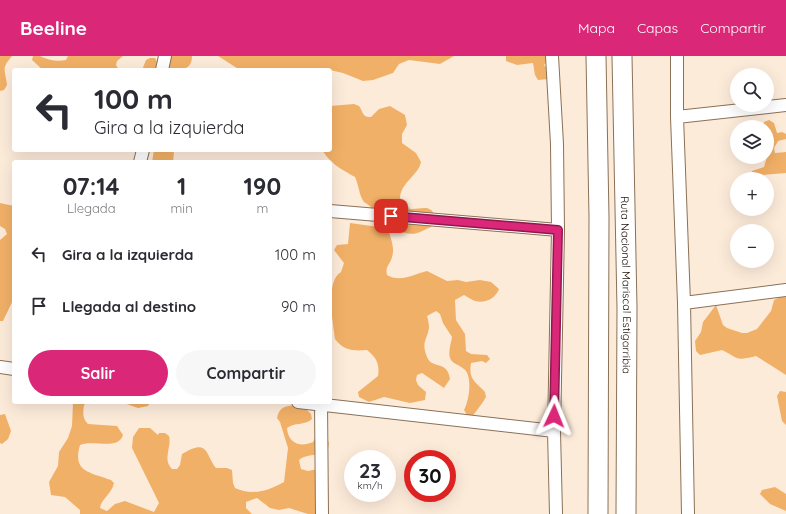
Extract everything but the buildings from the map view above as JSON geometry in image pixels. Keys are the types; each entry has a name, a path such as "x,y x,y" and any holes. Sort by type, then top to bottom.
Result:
{"highway":[{"path":"596,56 599,217 598,514"},
{"name":"Ruta Nacional Mariscal Estigarribia","path":"622,56 627,308 626,514"}],"street":[{"path":"162,68 165,56"},
{"path":"552,56 557,144 558,230 554,431 556,514"},
{"path":"677,56 677,117 684,303 688,514"},
{"path":"677,117 786,105"},
{"path":"332,211 558,230"},
{"path":"684,303 786,290"},
{"path":"0,367 12,369"},
{"path":"321,404 322,514"},
{"path":"329,404 554,431"}],"shaded area":[{"path":"0,56 12,56 5,67 7,85 4,90 0,91"},
{"path":"33,56 40,56 49,60 59,61 66,60 68,56 123,56 117,61 116,65 118,68 41,68 32,60"},
{"path":"169,56 192,56 192,61 188,67 169,68"},
{"path":"218,56 454,56 440,64 409,60 399,64 393,73 373,80 363,81 332,70 332,68 237,68"},
{"path":"506,56 556,56 547,61 544,65 548,70 549,79 538,80 535,75 533,63 517,65 506,61"},
{"path":"155,58 157,62 156,68 143,68 146,60"},
{"path":"354,104 359,106 364,115 368,117 371,117 379,109 390,106 405,115 407,125 402,134 402,143 416,153 421,162 417,171 403,188 400,198 410,209 425,208 431,210 435,217 431,227 410,234 403,232 389,223 364,202 355,177 333,163 324,152 332,152 332,106"},
{"path":"774,123 777,133 782,132 786,134 786,139 778,141 774,148"},
{"path":"774,148 775,153 786,152 786,173 774,174 774,172 752,172 764,167 765,164 774,164"},
{"path":"154,152 174,153 173,160 152,160"},
{"path":"0,203 12,206 12,302 3,321 0,321 0,240 7,234 5,229 0,226"},
{"path":"350,223 379,227 389,232 392,244 393,251 391,260 387,267 387,275 402,278 427,271 447,281 458,280 466,282 480,280 491,282 499,289 493,298 483,302 475,301 464,295 455,300 456,320 465,334 466,351 471,354 487,355 490,359 486,363 482,361 471,363 470,369 472,377 485,392 486,397 472,417 467,415 464,410 469,395 467,372 452,362 449,356 449,350 452,337 443,323 440,314 436,311 427,316 429,328 424,348 429,361 443,367 448,373 450,379 444,388 422,373 417,375 416,380 418,385 426,392 425,400 410,403 384,397 369,402 359,397 358,392 378,376 378,364 373,355 367,350 346,348 335,339 332,313 333,284 336,277 341,272 344,263 334,250 337,245 348,244"},
{"path":"786,294 786,375 756,356 741,359 722,350 700,355 696,351 695,341 701,332 703,322 716,305 723,325 727,328 742,333 747,333 757,329 771,311 774,300"},
{"path":"780,391 786,392 786,425 782,421 777,396"},
{"path":"73,404 85,404 83,413 88,424 117,426 123,435 120,440 110,444 91,443 80,445 78,454 81,466 90,473 111,480 114,483 100,508 107,511 115,504 125,501 154,512 159,503 132,448 133,437 139,428 150,428 158,435 159,433 165,433 169,436 170,440 167,457 169,465 172,469 177,469 180,465 182,454 190,449 201,447 205,449 216,468 227,468 232,470 235,488 248,492 254,492 272,488 284,482 288,448 280,422 277,418 278,413 287,406 303,406 311,414 312,419 306,423 290,426 287,428 288,433 292,441 299,444 308,444 313,442 316,436 324,433 329,443 328,449 325,451 306,456 299,460 301,469 308,471 322,468 328,514 308,514 289,508 279,510 270,508 257,498 246,502 246,508 252,514 80,514 80,510 65,497 51,495 49,482 58,466 59,452 68,438 72,426"},
{"path":"127,404 149,404 148,406 138,408"},
{"path":"5,414 11,431 8,439 2,444 0,443 0,415"},
{"path":"775,487 786,494 786,511 770,504 760,494 762,490"}],"route":[{"path":"391,216 558,230 554,416"}]}
